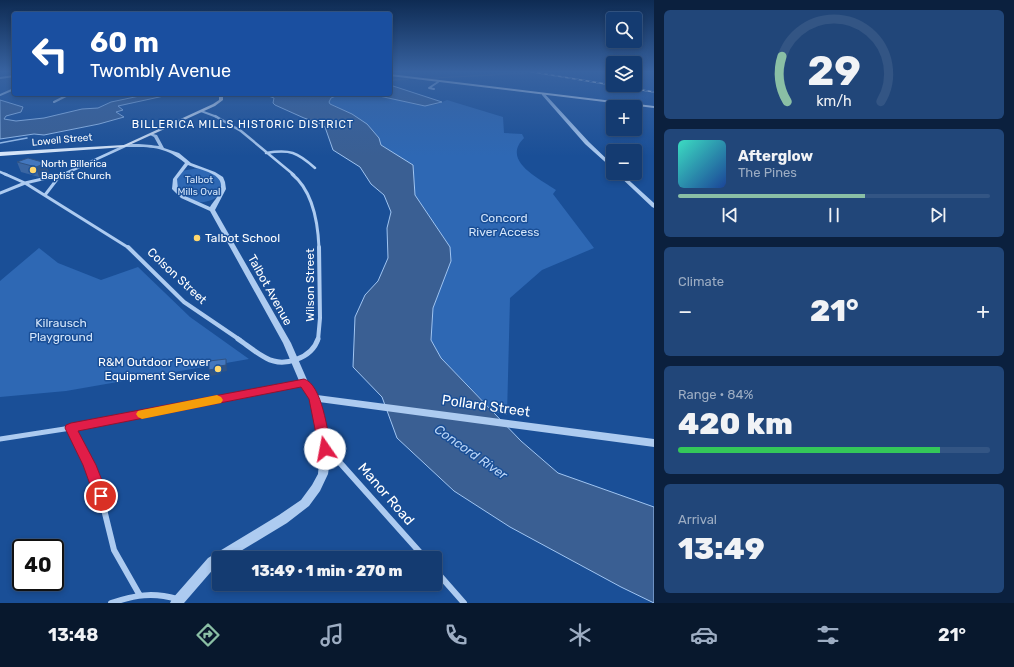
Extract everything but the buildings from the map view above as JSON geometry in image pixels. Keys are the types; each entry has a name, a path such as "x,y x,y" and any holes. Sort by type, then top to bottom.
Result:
{"main road":[{"path":"125,146 201,111 220,99"},
{"path":"587,99 654,107"},
{"name":"Lowell Street","path":"0,154 125,146"}],"street":[{"path":"54,102 60,99"},
{"path":"548,99 587,143 606,161"},
{"name":"Wilson Street","path":"201,111 231,124 301,182 308,192 317,232 321,259 320,325 312,350 295,359"},
{"path":"151,134 155,136 162,148"},
{"path":"0,193 25,183 60,176 125,146 162,148 178,155 187,163 216,175 223,181 222,192 212,210 183,197 175,189 174,179 187,163"},
{"path":"266,153 284,150 294,151 315,168"},
{"name":"Colson Street","path":"0,172 25,183 128,247 184,302 267,359 279,362 295,359"},
{"path":"45,195 60,176"},
{"path":"626,180 654,206"},
{"name":"Talbot Avenue","path":"212,210 295,359 304,382"},
{"path":"0,439 71,428 304,382 314,398 325,449 323,474 316,488 305,503 283,520 212,562 176,601 161,594 139,594 111,603"},
{"name":"Pollard Street","path":"314,398 654,443"},
{"path":"71,428 98,485 114,550 139,594"},
{"name":"Manor Road","path":"325,449 339,459 419,551"},
{"path":"442,578 464,603"}],"green space":[{"name":"Concord River Access","path":"330,99 394,99 425,106 438,104 447,100 503,117 504,133 522,134 524,138 518,146 517,154 520,161 532,174 556,190 553,194 594,248 542,270 510,298 507,415 494,412 441,358 431,340 433,308 451,261 450,247 415,195 413,165 381,145 379,138 352,114 330,104"},
{"name":"Talbot Mills Oval","path":"199,168 211,172 223,181 220,195 206,202 191,202 182,197 173,183 181,171"},
{"name":"Kilrausch Playground","path":"39,248 58,263 101,280 138,267 190,317 249,359 66,391 0,397 0,281"}],"water":[{"path":"125,99 149,99 118,106 123,110 116,112 124,117 99,124 44,135 34,134 0,139 0,100 23,107 21,112 6,116 4,119 16,121 44,118 82,109 98,108 111,102"},
{"name":"Concord River","path":"274,99 330,99 330,104 352,114 367,124 379,138 381,145 413,165 415,195 450,247 451,261 433,308 431,340 441,358 521,441 558,473 654,507 654,603 621,587 510,527 454,491 397,438 382,397 353,367 355,317 365,295 378,281 388,258 387,228 391,212 384,195 371,184 360,167 333,150 325,127 273,103"},
{"path":"394,99 433,99 442,102 425,106"}],"waterway":[{"path":"0,143 27,138"}],"slow traffic":[{"path":"142,414 217,400"}],"place":[{"name":"North Billerica Baptist Church","path":"33,170"},
{"name":"Talbot School","path":"197,238"},
{"name":"R&M Outdoor Power Equipment Service","path":"218,369"}],"district":[{"name":"BILLERICA MILLS HISTORIC DISTRICT","path":"243,124"}],"route":[{"path":"101,496 90,465 71,428 304,382 314,398 325,449"}]}
